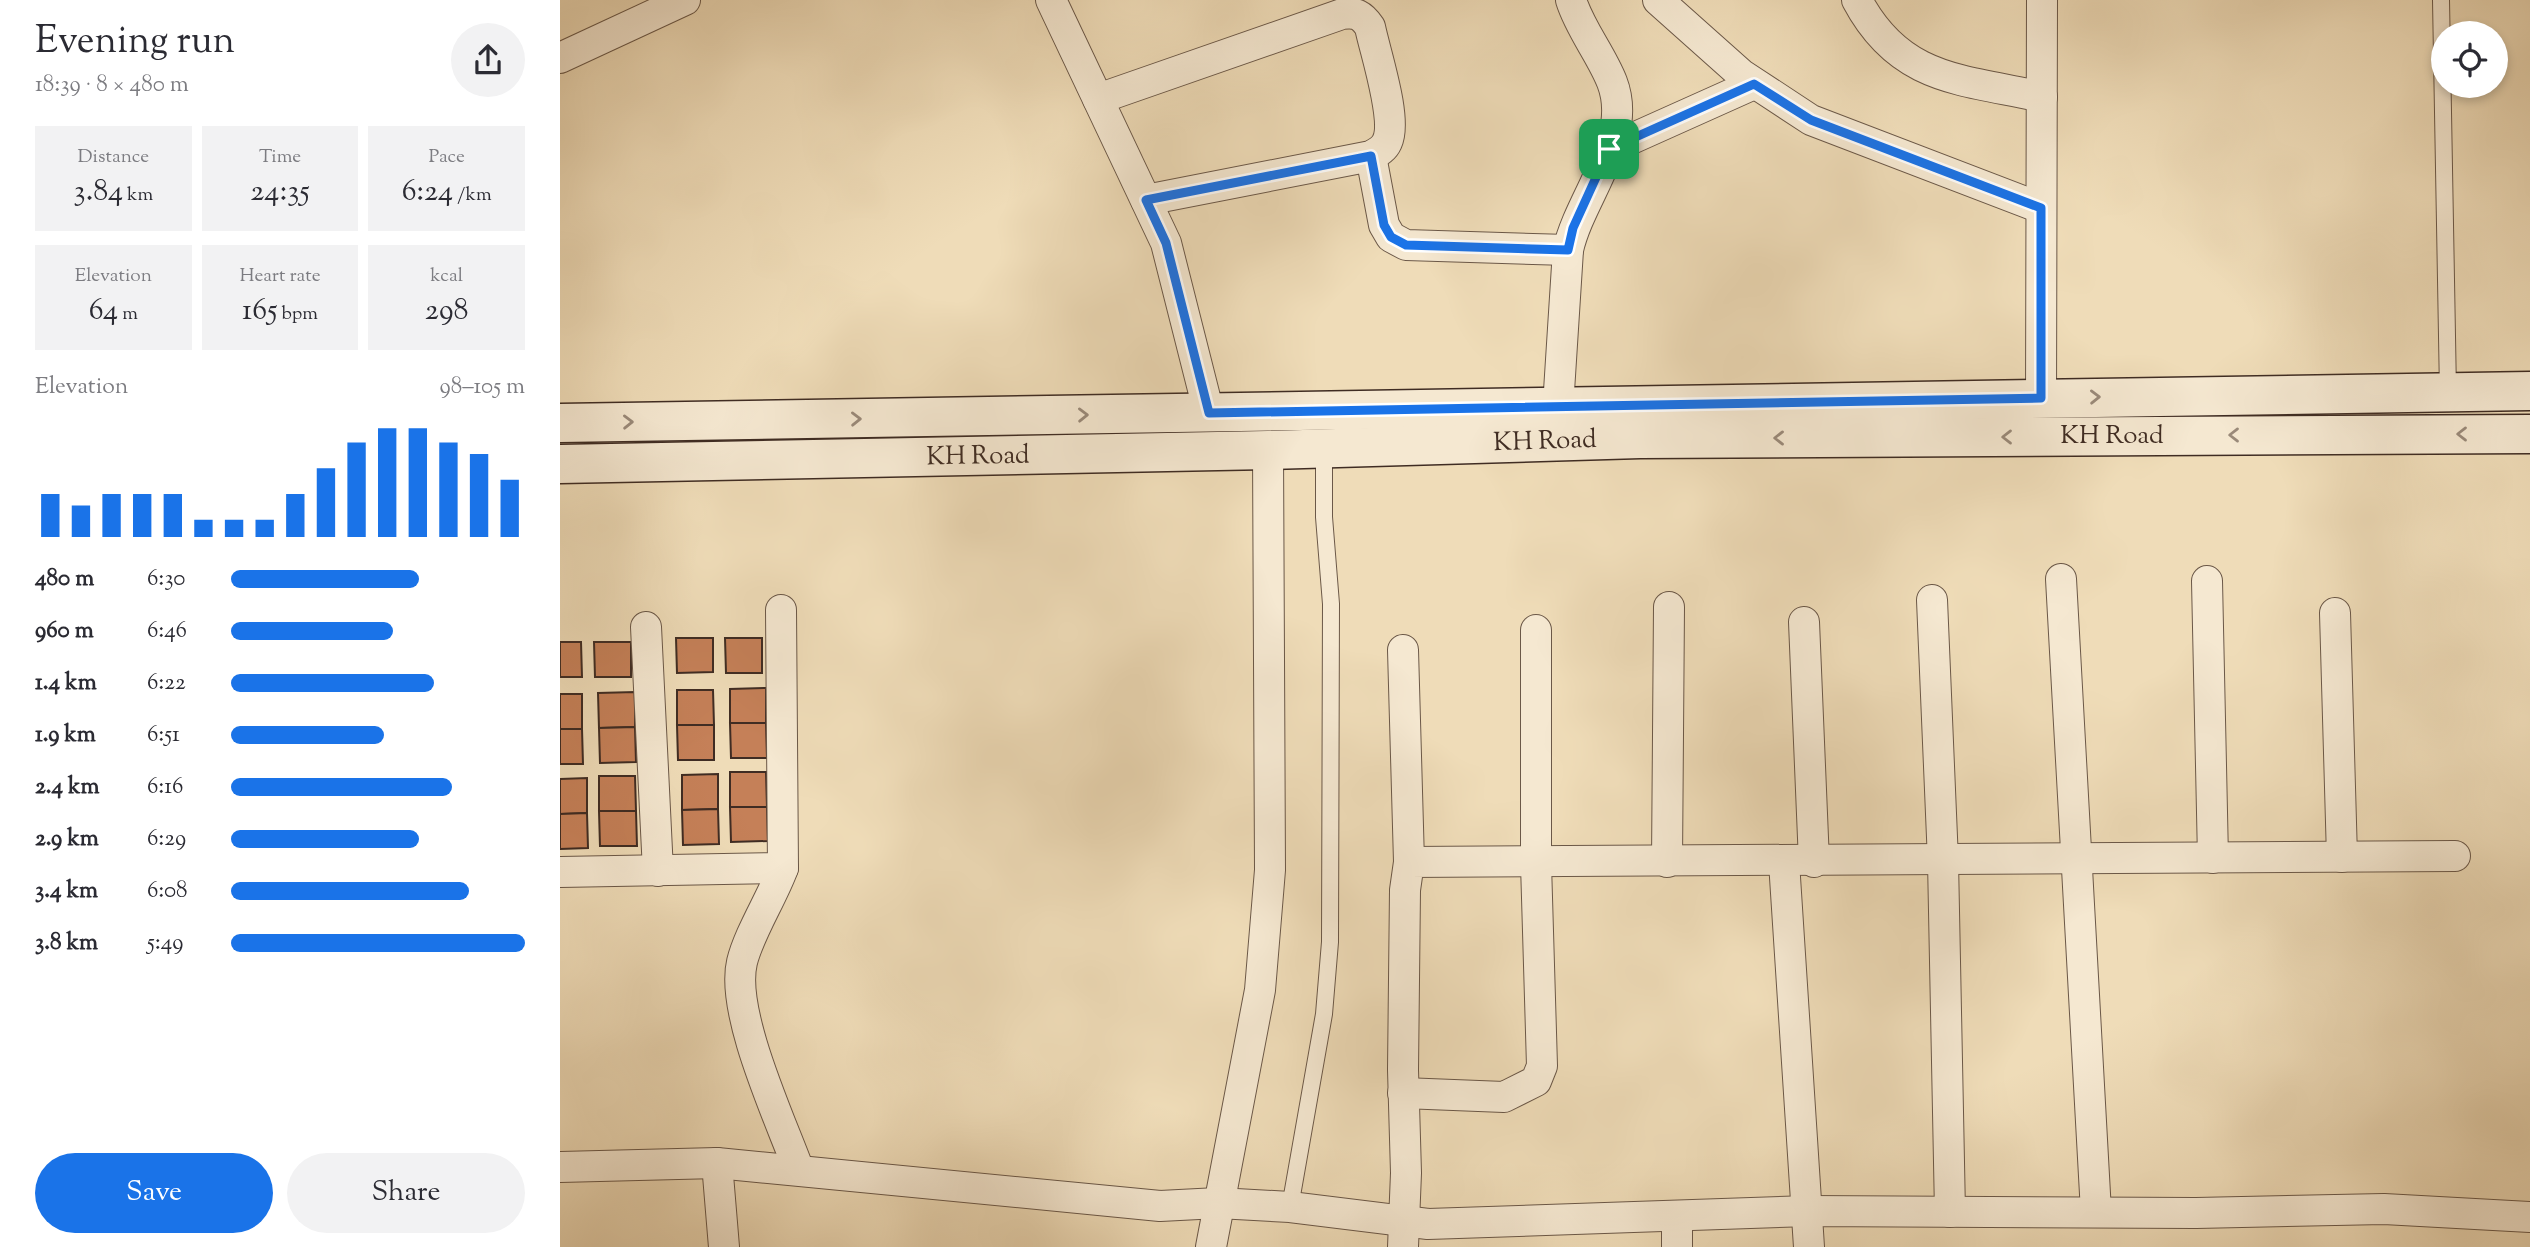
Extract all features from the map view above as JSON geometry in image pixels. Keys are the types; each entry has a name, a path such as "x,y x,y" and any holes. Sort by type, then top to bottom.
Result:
{"main road":[{"name":"KH Road","path":"560,423 2530,391"},
{"path":"1268,412 1268,450"},
{"name":"KH Road","path":"560,464 1324,449 1640,439 2530,434"}],"street":[{"path":"560,58 685,0"},
{"path":"1051,0 1166,243 1209,413"},
{"path":"1558,407 1568,250 1573,228 1609,149 1619,117 1618,100 1612,81 1571,0"},
{"path":"1658,0 1754,84 1811,120 2041,208"},
{"path":"1857,0 1884,42 1903,58 1934,73 2042,97"},
{"path":"2041,398 2042,0"},
{"path":"1098,99 1352,12 1363,17 1370,27 1391,123 1388,140 1381,151 1371,156 1146,200"},
{"path":"1609,149 1754,84"},
{"path":"1371,156 1384,225 1391,237 1406,245 1568,250"},
{"path":"1211,1247 1260,990 1270,870 1268,450"},
{"path":"2061,579 2074,860 2096,1212"},
{"path":"2207,581 2213,858"},
{"path":"1932,600 1943,861 1950,1212"},
{"path":"1667,862 1669,607"},
{"path":"781,610 783,868 742,962 740,993 746,1023 798,1168"},
{"path":"2335,613 2342,857"},
{"path":"1804,622 1814,862"},
{"path":"646,627 658,871"},
{"path":"1404,1093 1504,1097 1536,1081 1542,1066 1536,864 1536,631"},
{"path":"1403,650 1409,862 1405,890 1406,1173 1403,1234"},
{"path":"1409,862 1536,864 2455,856"},
{"path":"1784,862 1809,1211 1809,1247"},
{"path":"560,872 783,868"},
{"path":"560,1167 717,1163 798,1168 1160,1206 1218,1203 1290,1207 1403,1234 1428,1224 1809,1211 2384,1209 2530,1217"},
{"path":"717,1163 724,1247"},
{"path":"1676,1247 1677,1216"}],"lane":[{"path":"2441,0 2448,392"},
{"path":"1290,1207 1324,1014 1330,942 1331,642 1324,517 1324,449"}],"building":[{"path":"676,638 713,638 713,672 677,673"},
{"path":"725,638 762,638 762,673 726,673"},
{"path":"560,642 581,642 582,677 560,677"},
{"path":"594,642 631,642 631,677 595,677"},
{"path":"766,688 766,723 730,723 730,689"},
{"path":"677,690 713,690 714,725 677,725"},
{"path":"635,692 635,727 599,728 598,693"},
{"path":"560,694 582,694 582,729 560,729"},
{"path":"730,723 766,723 767,758 731,758"},
{"path":"677,725 714,725 714,760 678,760"},
{"path":"635,727 636,762 600,763 599,728"},
{"path":"560,729 582,729 583,764 560,764"},
{"path":"730,772 766,772 767,807 730,807"},
{"path":"718,774 718,809 682,810 682,775"},
{"path":"599,776 635,776 636,811 599,811"},
{"path":"587,778 587,813 560,814 560,779"},
{"path":"730,807 767,807 768,841 731,842"},
{"path":"718,809 719,844 683,845 682,810"},
{"path":"599,811 636,811 637,846 600,846"},
{"path":"587,813 588,848 560,849 560,814"}],"route":[{"path":"1754,84 1811,120 2041,208 2041,398 1209,413 1166,243 1146,200 1371,156 1384,225 1391,237 1406,245 1568,250 1573,228 1609,149 1754,84"}]}
